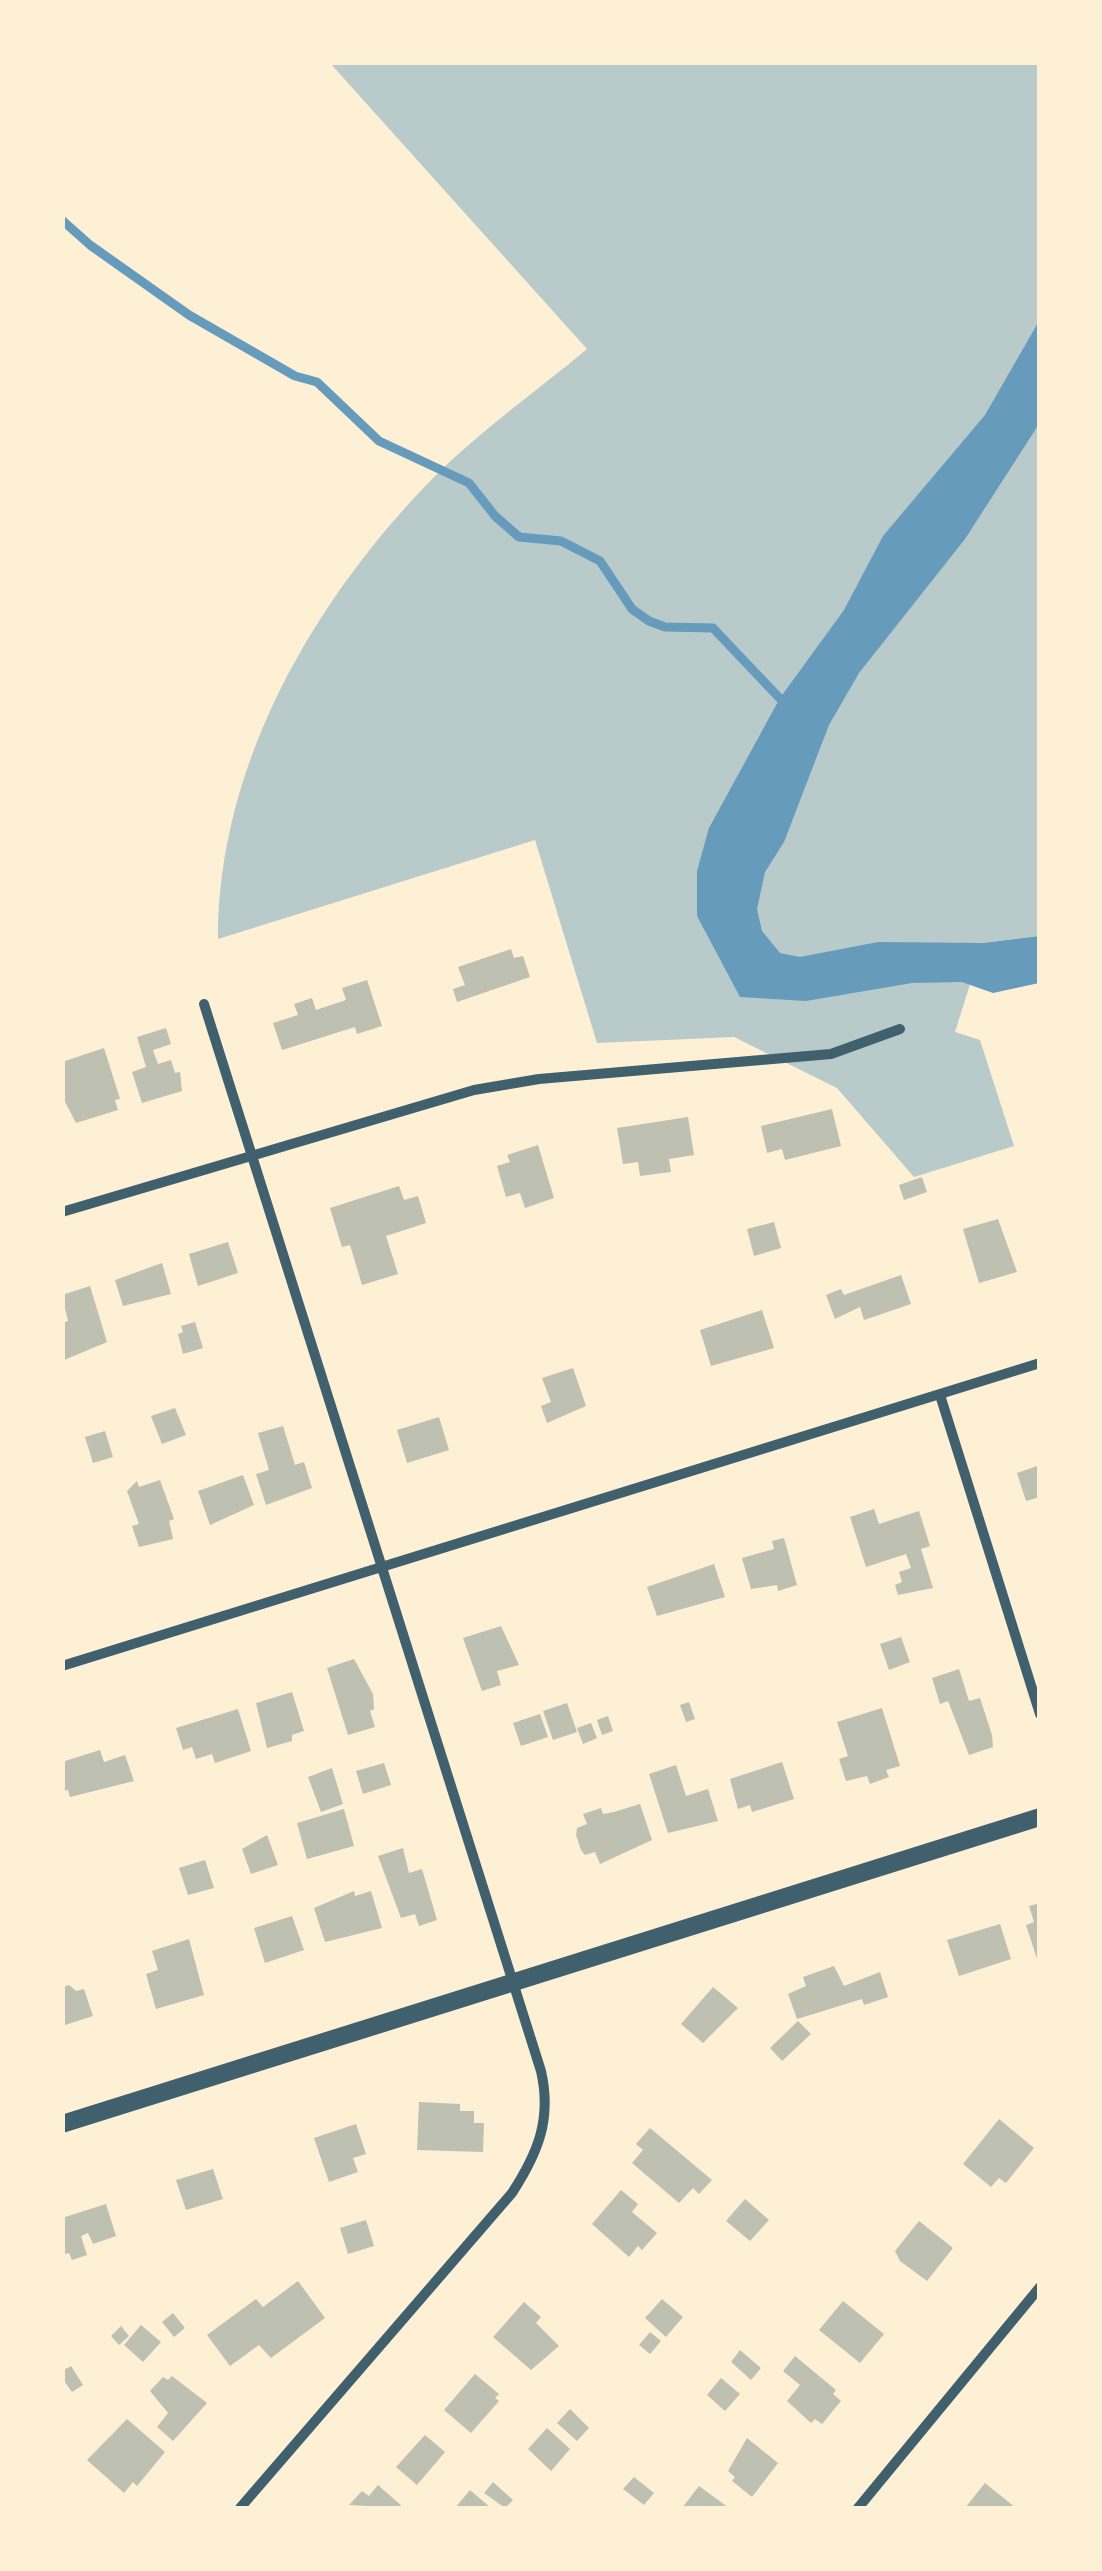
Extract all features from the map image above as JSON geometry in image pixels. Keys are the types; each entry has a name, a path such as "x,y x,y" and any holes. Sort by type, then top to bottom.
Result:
{"street":[{"path":"204,1004 546,2089 546,2126 528,2168 497,2212 240,2508"},
{"path":"62,1212 474,1090 539,1079 831,1054 900,1029"},
{"path":"62,1666 1040,1363"},
{"path":"940,1394 1040,1714"},
{"path":"62,2124 1040,1817"},
{"path":"858,2508 1040,2287"}],"shaded area":[{"path":"330,63 1039,63 1039,936 983,943 955,1032 980,1040 1014,1146 914,1177 837,1088 734,1037 597,1043 535,840 218,939 222,874 235,810 255,748 281,688 313,630 391,524 435,476 587,349"}],"water":[{"path":"1039,321 1039,424 965,539 859,673 829,725 784,842 765,872 757,909 762,931 780,953 800,957 878,942 983,943 1039,936 1039,983 993,993 962,982 912,983 806,1001 740,997 697,916 697,871 709,828 780,698 844,610 883,536 985,415"}],"building":[{"path":"511,949 514,958 523,956 530,977 457,1002 453,989 465,985 458,967"},
{"path":"367,980 382,1026 357,1034 355,1027 282,1050 273,1023 298,1015 294,1004 312,998 316,1010 346,1000 342,988"},
{"path":"166,1028 171,1044 153,1050 158,1064 171,1060 175,1073 180,1072 182,1091 142,1103 132,1072 146,1067 137,1037"},
{"path":"104,1048 120,1099 115,1100 118,1110 76,1123 62,1096 62,1062"},
{"path":"832,1109 841,1146 785,1160 782,1149 767,1153 761,1126"},
{"path":"688,1117 694,1155 669,1159 671,1172 640,1176 638,1162 623,1164 617,1128"},
{"path":"538,1145 554,1198 525,1208 520,1193 506,1197 497,1166 510,1162 507,1155"},
{"path":"922,1177 927,1192 904,1200 899,1185"},
{"path":"399,1186 404,1200 418,1196 426,1223 386,1236 398,1274 362,1285 350,1245 342,1247 330,1208"},
{"path":"998,1219 1017,1272 979,1283 963,1229"},
{"path":"774,1222 781,1248 754,1256 747,1229"},
{"path":"228,1242 238,1273 198,1286 189,1254"},
{"path":"162,1263 171,1294 123,1306 115,1280"},
{"path":"901,1275 911,1304 864,1320 860,1307 835,1319 826,1295 841,1289 844,1295"},
{"path":"90,1286 107,1342 62,1361 62,1323 68,1321 62,1295"},
{"path":"762,1310 774,1348 711,1366 700,1330"},
{"path":"195,1322 203,1348 183,1354 178,1334 183,1332 181,1326"},
{"path":"573,1368 586,1406 547,1423 541,1406 551,1402 542,1378"},
{"path":"175,1408 186,1435 162,1444 151,1416"},
{"path":"439,1417 449,1450 407,1463 397,1430"},
{"path":"283,1426 295,1465 304,1462 312,1488 266,1505 256,1474 269,1470 258,1433"},
{"path":"105,1431 113,1457 93,1463 85,1437"},
{"path":"1040,1465 1040,1497 1026,1501 1017,1473"},
{"path":"243,1475 254,1505 210,1525 198,1491"},
{"path":"160,1480 174,1519 169,1521 173,1539 139,1547 132,1526 139,1524 127,1491 137,1481 139,1487"},
{"path":"874,1509 879,1524 919,1511 930,1546 921,1549 933,1588 898,1595 895,1585 902,1582 899,1572 911,1568 906,1554 866,1567 850,1517"},
{"path":"784,1538 797,1585 778,1591 777,1585 751,1589 742,1558 774,1549 772,1541"},
{"path":"714,1564 725,1597 657,1616 647,1587"},
{"path":"501,1626 519,1665 497,1671 501,1685 482,1691 463,1638"},
{"path":"901,1637 910,1662 889,1670 880,1644"},
{"path":"354,1659 373,1694 374,1709 370,1711 375,1727 348,1735 327,1668"},
{"path":"959,1669 969,1701 980,1698 992,1735 993,1747 969,1755 948,1701 940,1704 932,1678"},
{"path":"292,1692 304,1731 292,1735 292,1741 267,1748 256,1703"},
{"path":"689,1702 695,1719 686,1722 680,1705"},
{"path":"567,1703 577,1732 553,1740 543,1711"},
{"path":"882,1708 900,1766 886,1770 889,1777 870,1784 867,1776 846,1781 839,1759 848,1756 837,1722"},
{"path":"238,1709 251,1751 215,1763 212,1754 196,1759 192,1747 183,1750 176,1728"},
{"path":"540,1714 548,1737 521,1746 513,1723"},
{"path":"608,1716 613,1731 602,1735 597,1720"},
{"path":"591,1723 597,1738 583,1744 577,1728"},
{"path":"100,1750 104,1762 125,1755 134,1781 70,1797 68,1790 62,1791 62,1762"},
{"path":"782,1762 794,1799 752,1812 750,1805 738,1809 730,1779"},
{"path":"384,1763 391,1785 363,1794 356,1771"},
{"path":"676,1765 686,1796 708,1789 718,1821 668,1833 649,1774"},
{"path":"332,1768 343,1804 321,1812 308,1777"},
{"path":"640,1804 652,1840 600,1864 595,1852 585,1855 576,1835 577,1828 587,1824 583,1814 601,1808 603,1814"},
{"path":"344,1809 354,1846 307,1859 297,1823"},
{"path":"267,1835 278,1865 251,1874 242,1849"},
{"path":"403,1848 409,1873 422,1869 437,1920 419,1926 415,1914 401,1918 378,1856"},
{"path":"205,1860 214,1888 188,1895 179,1868"},
{"path":"354,1891 355,1896 371,1891 382,1928 325,1942 314,1908"},
{"path":"1040,1903 1039,1965 1026,1925 1034,1922 1029,1906"},
{"path":"292,1916 304,1950 265,1963 254,1928"},
{"path":"1000,1924 1011,1959 959,1976 947,1940"},
{"path":"189,1939 204,1995 156,2009 146,1974 158,1970 152,1951"},
{"path":"834,1966 844,1986 880,1972 888,1997 864,2005 862,1999 797,2019 788,1994 806,1986 803,1977"},
{"path":"69,1985 76,1991 84,1989 93,2016 62,2026 62,1987"},
{"path":"713,1987 738,2008 703,2043 681,2024"},
{"path":"798,2021 811,2034 782,2061 770,2048"},
{"path":"419,2102 460,2104 460,2111 474,2111 474,2123 484,2123 483,2152 417,2150"},
{"path":"999,2119 1034,2148 1006,2183 999,2178 991,2187 963,2164"},
{"path":"356,2124 366,2154 353,2158 358,2172 329,2182 314,2138"},
{"path":"650,2128 712,2180 699,2194 693,2188 679,2203 632,2163 643,2150 636,2144"},
{"path":"213,2169 223,2199 186,2210 176,2180"},
{"path":"621,2190 638,2204 632,2212 657,2233 642,2250 638,2246 629,2257 592,2224"},
{"path":"745,2199 769,2220 750,2241 726,2221"},
{"path":"106,2204 116,2236 93,2244 88,2233 81,2236 87,2255 72,2260 69,2253 62,2255 62,2218"},
{"path":"366,2220 374,2246 348,2254 340,2228"},
{"path":"919,2221 953,2248 927,2281 900,2261 895,2251"},
{"path":"298,2281 325,2318 271,2358 259,2345 230,2366 207,2335 256,2299 263,2307"},
{"path":"662,2299 683,2317 666,2337 645,2318"},
{"path":"843,2301 884,2334 860,2363 819,2330"},
{"path":"524,2302 541,2317 536,2323 559,2346 531,2370 493,2337"},
{"path":"173,2313 185,2328 174,2337 162,2322"},
{"path":"141,2325 161,2342 143,2362 124,2345"},
{"path":"121,2326 129,2336 119,2345 111,2336"},
{"path":"650,2332 661,2341 650,2354 639,2345"},
{"path":"740,2350 761,2368 751,2380 731,2362"},
{"path":"795,2356 836,2390 833,2394 841,2401 822,2424 815,2419 811,2423 787,2401 800,2385 783,2371"},
{"path":"71,2366 83,2385 72,2392 62,2378 62,2371"},
{"path":"475,2374 499,2394 495,2398 499,2401 471,2433 444,2410"},
{"path":"172,2376 207,2403 173,2441 157,2427 168,2413 150,2391 163,2377 168,2380"},
{"path":"721,2378 740,2394 725,2411 707,2395"},
{"path":"570,2409 589,2428 577,2441 557,2423"},
{"path":"127,2419 165,2452 137,2486 133,2482 124,2493 87,2460"},
{"path":"547,2428 570,2449 551,2471 528,2449"},
{"path":"425,2435 445,2452 417,2485 396,2467"},
{"path":"747,2438 778,2463 752,2497 732,2481 735,2477 728,2471"},
{"path":"634,2477 654,2493 644,2505 623,2489"},
{"path":"493,2482 513,2500 505,2508 484,2493"},
{"path":"985,2483 1016,2508 965,2508"},
{"path":"378,2485 404,2508 349,2505 362,2491 369,2496"},
{"path":"699,2486 729,2508 682,2508"},
{"path":"470,2490 491,2508 455,2508"}],"waterway":[{"path":"62,220 90,245 189,315 295,376 317,382 379,441 469,483 495,516 519,537 561,541 600,561 632,609 649,621 665,627 713,628 787,706"}]}
